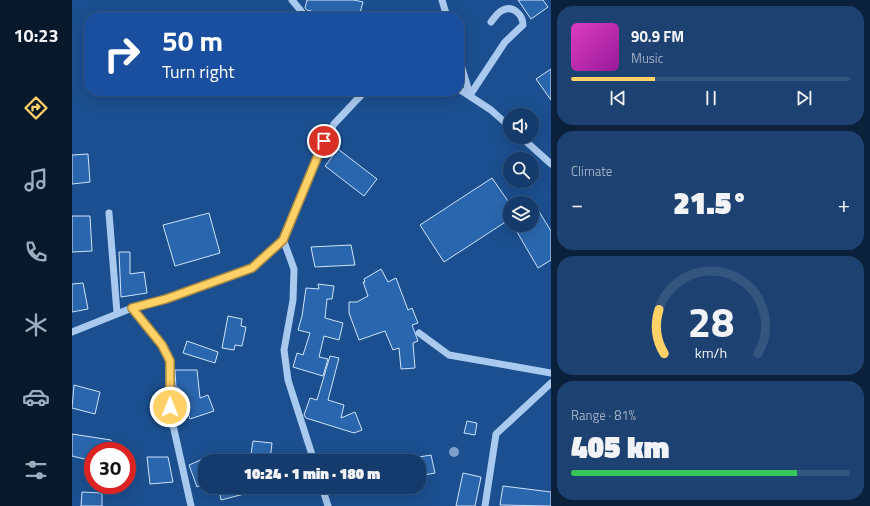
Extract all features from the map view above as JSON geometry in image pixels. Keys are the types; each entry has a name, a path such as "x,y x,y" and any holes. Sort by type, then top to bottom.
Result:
{"street":[{"path":"292,0 302,12"},
{"path":"442,0 446,12"},
{"path":"470,95 505,42 523,25 523,21 517,11 510,9 503,10 491,22"},
{"path":"464,75 470,95"},
{"path":"464,92 491,110 503,121"},
{"path":"72,332 117,313 166,299 252,268 283,240 324,141 334,124 360,96"},
{"path":"529,144 551,164"},
{"path":"109,212 117,313"},
{"path":"283,240 294,269 293,300 284,350 288,380 312,454"},
{"path":"132,308 162,345 170,361 170,407 191,506"},
{"path":"420,333 449,355 551,373"},
{"path":"485,506 496,434 551,383"},
{"path":"324,494 328,506"}],"building":[{"path":"307,0 354,0 363,2 360,12 315,12 305,8"},
{"path":"518,0 543,0 548,7 531,19"},
{"path":"551,69 551,100 536,79"},
{"path":"338,149 377,179 364,196 325,166"},
{"path":"88,154 90,182 72,184 72,155"},
{"path":"492,178 504,196 503,196 503,224 444,262 420,225"},
{"path":"539,211 551,231 551,260 538,268 517,232 539,232"},
{"path":"209,213 220,253 175,266 163,225"},
{"path":"72,216 90,216 92,251 72,252"},
{"path":"351,245 355,265 315,267 311,247"},
{"path":"119,252 130,252 130,274 144,272 147,293 121,297"},
{"path":"381,269 388,282 396,278 408,310 412,308 418,323 412,325 418,341 413,343 415,368 401,369 399,348 393,350 385,331 359,340 349,313 349,302 357,302 368,296 363,282 365,282 364,279"},
{"path":"83,283 88,309 72,312 72,284"},
{"path":"318,284 334,286 332,299 327,299 325,318 343,323 339,340 324,336 319,357 328,359 323,376 293,367 297,353 303,355 310,333 298,330 302,316 306,288 319,289"},
{"path":"228,316 242,319 241,326 246,327 242,346 235,345 234,350 222,348"},
{"path":"187,341 218,352 215,363 183,353"},
{"path":"330,356 339,358 328,400 344,405 341,418 355,412 362,430 354,433 306,418 304,415 310,398 317,400"},
{"path":"175,370 197,370 200,398 208,395 214,411 190,419 179,388 176,388"},
{"path":"74,385 100,392 95,414 72,408"},
{"path":"467,421 477,423 475,435 464,433"},
{"path":"72,434 111,440 111,442 84,442 84,459 72,456"},
{"path":"253,441 272,443 271,454 251,454"},
{"path":"431,455 435,473 426,475 426,456"},
{"path":"147,457 168,457 173,482 150,484"},
{"path":"198,461 197,487 189,465"},
{"path":"463,473 481,477 475,506 456,506"},
{"path":"503,486 551,492 551,506 500,505"},
{"path":"82,492 84,492 84,494 102,494 102,506 81,506"},
{"path":"220,494 244,494 221,500"}],"route":[{"path":"170,407 170,361 162,345 132,308 166,299 252,268 283,240 294,218 314,162 324,141"}]}
